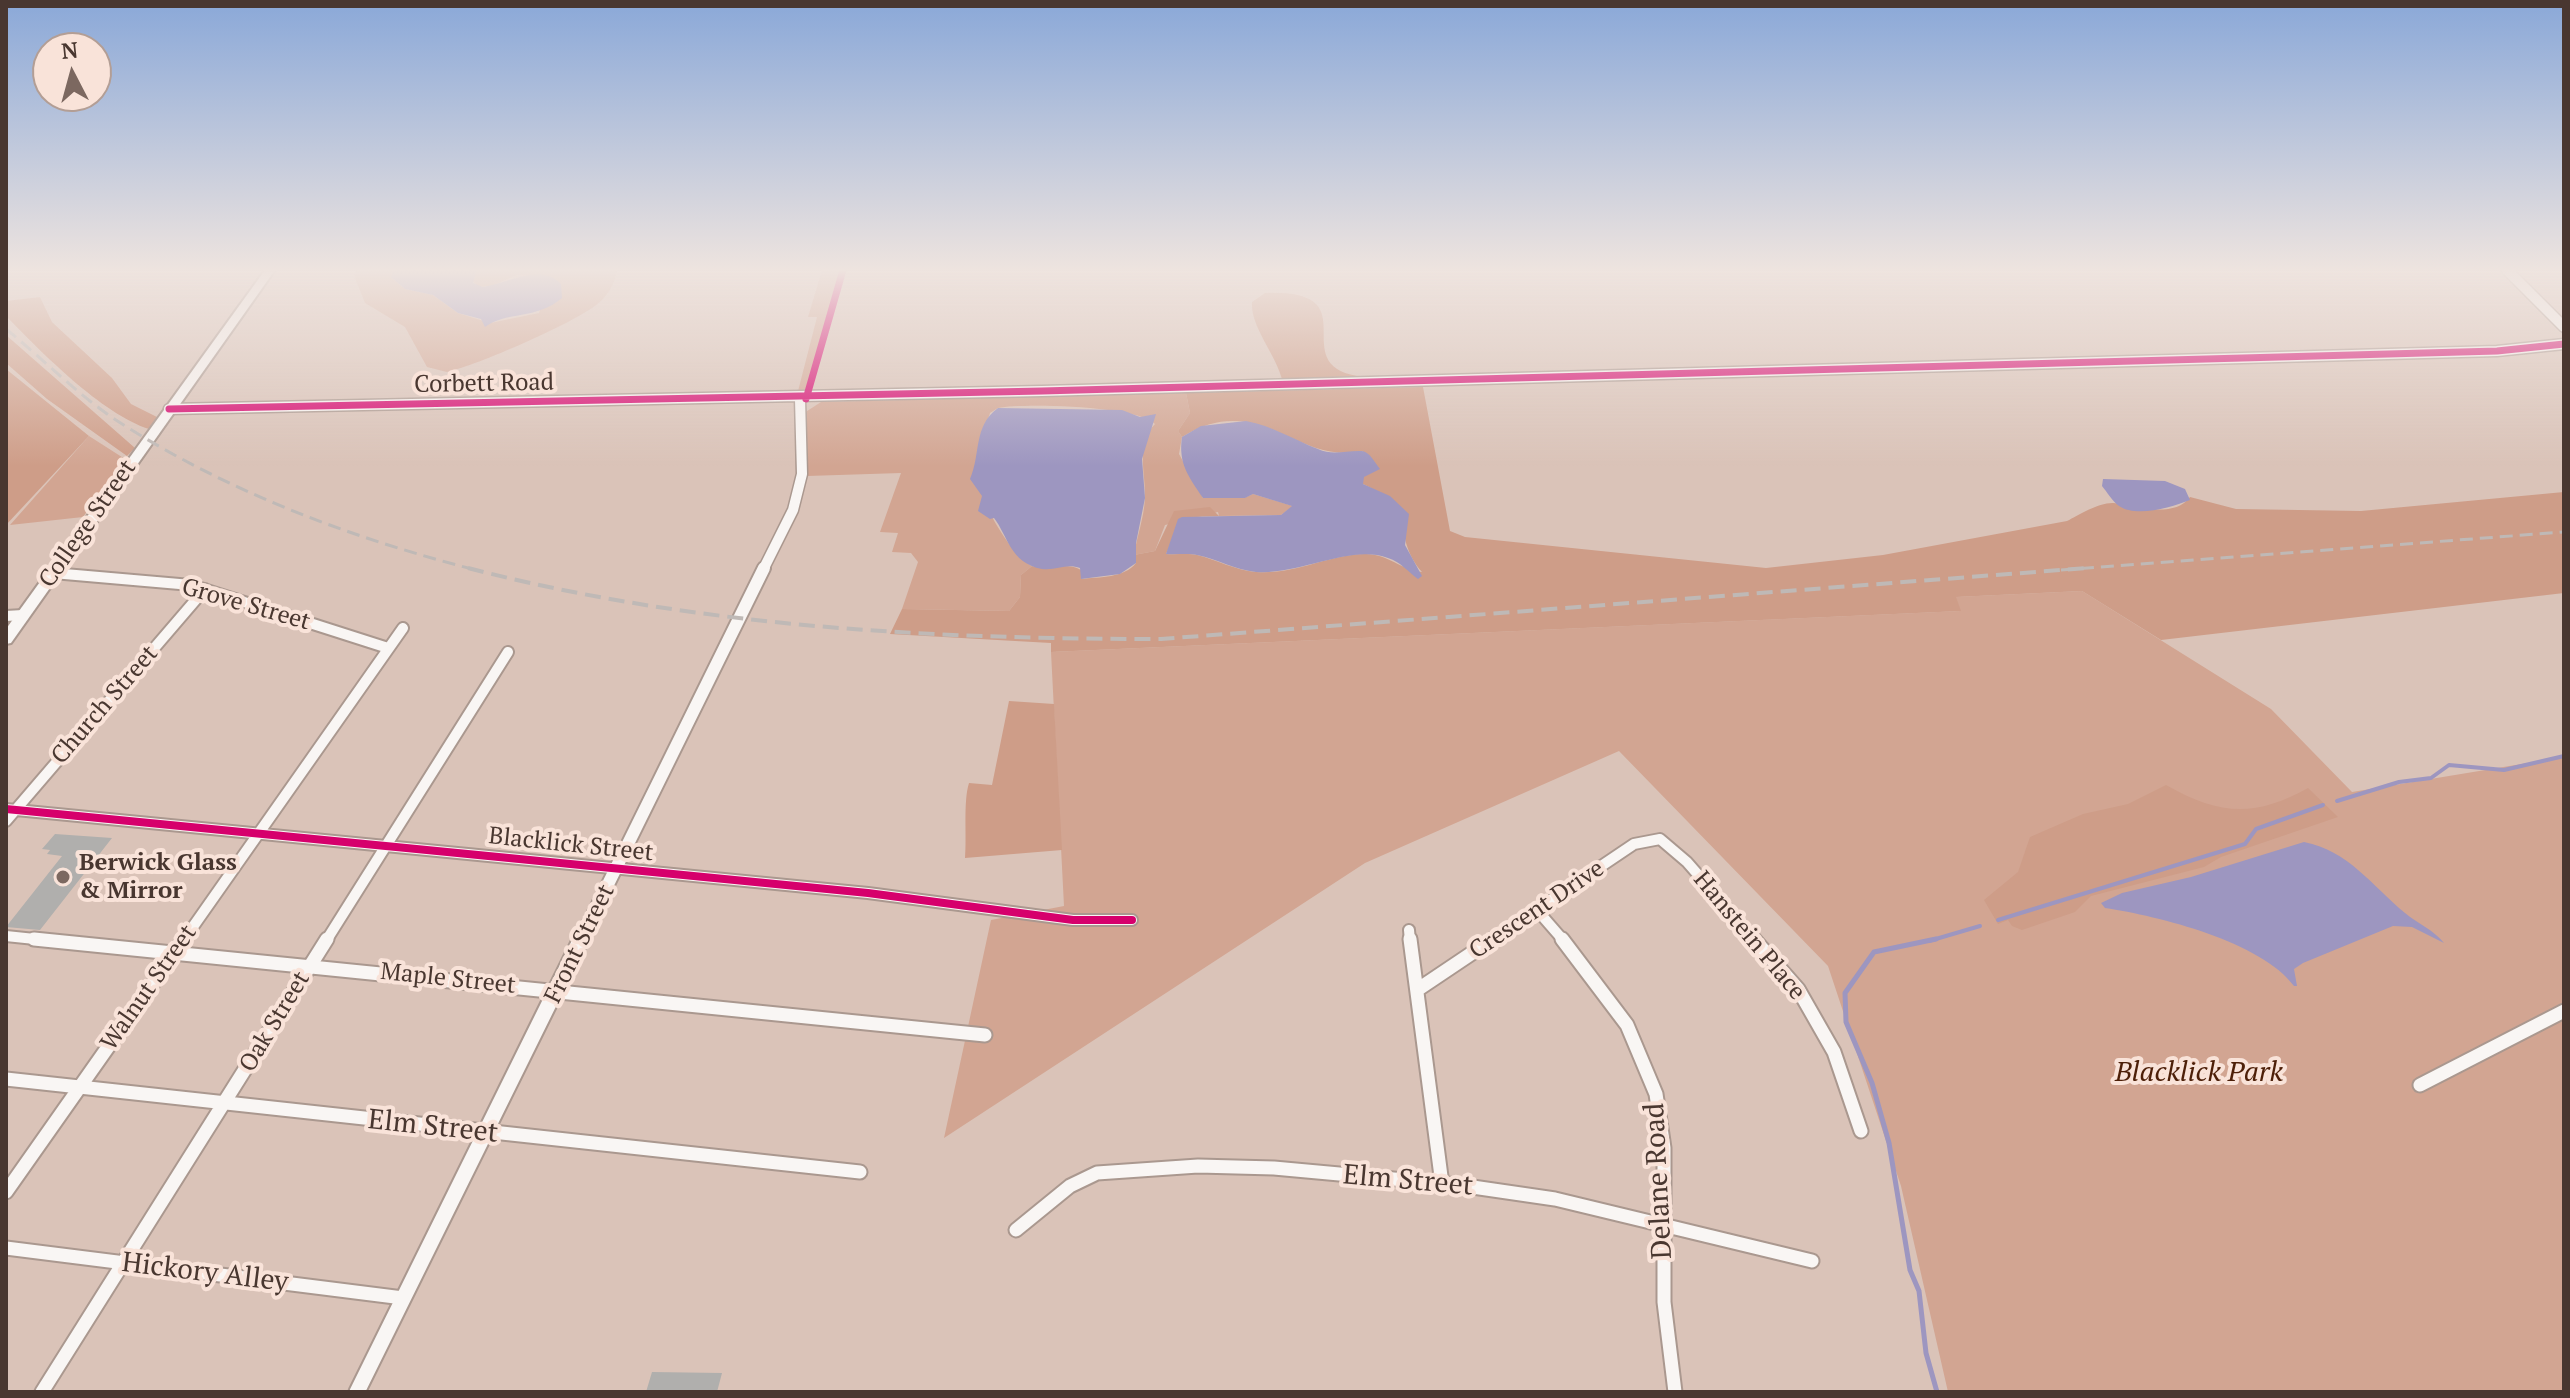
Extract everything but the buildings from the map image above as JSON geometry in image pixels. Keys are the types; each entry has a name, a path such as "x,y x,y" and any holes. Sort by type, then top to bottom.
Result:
{"main road":[{"name":"College Street","path":"6,639 223,335"}],"street":[{"name":"Corbett Road","path":"169,409 800,399 1970,368 2509,350 2564,344"},
{"name":"Front Street","path":"357,1392 793,510 802,474 800,399"},
{"name":"Grove Street","path":"53,573 169,582 205,589 388,648"},
{"name":"Church Street","path":"6,821 11,810 205,589"},
{"path":"6,616 23,615"},
{"name":"Walnut Street","path":"6,1192 403,628"},
{"name":"Oak Street","path":"42,1392 508,652"},
{"name":"Blacklick Street","path":"11,810 868,893 1073,920 1132,920"},
{"name":"Crescent Drive","path":"1417,990 1634,844 1660,839"},
{"name":"Hanstein Place","path":"1660,839 1687,862 1798,989 1834,1052 1861,1131"},
{"name":"Delane Road","path":"1537,910 1595,976 1634,1036 1650,1071 1661,1129 1663,1292 1675,1392"},
{"path":"1409,930 1442,1184"},
{"name":"Maple Street","path":"6,936 985,1035"},
{"path":"2420,1085 2564,1011"},
{"name":"Elm Street","path":"6,1079 860,1172"},
{"name":"Elm Street","path":"1016,1230 1083,1178 1111,1171 1198,1166 1274,1168 1442,1184 1555,1199 1812,1261"},
{"name":"Hickory Alley","path":"6,1248 403,1298"}],"green space":[{"path":"410,335 541,335 447,372 427,367"},
{"path":"812,335 822,335 805,395 797,395"},
{"path":"1186,393 1190,413 1178,431 1182,437 1179,454 1203,498 1244,498 1253,494 1293,506 1281,515 1219,516 1218,512 1165,525 1155,551 1134,555 1144,505 1143,450 1155,424 1127,413 1105,410 1055,406 998,408 990,413 981,441 976,462 977,480 995,523 1014,549 1032,566 1021,575 1020,597 1009,611 902,609 918,562 911,553 892,552 898,533 880,532 901,473 807,476 804,413 821,402"},
{"path":"89,436 125,459 83,517 10,525"},
{"name":"Blacklick Park","path":"2082,591 2271,709 2352,792 2564,757 2564,1392 1948,1392 1901,1186 1828,966 1619,751 1365,863 944,1138 991,920 1064,906 1051,652 1960,611 1955,597"}],"shaded area":[{"path":"6,335 135,448 127,456 47,399 6,363"},
{"path":"25,335 66,335 112,378 131,404 157,417 149,429 131,421 92,396"},
{"path":"1261,335 1324,335 1327,357 1336,369 1357,376 1359,381 1283,383"},
{"path":"6,369 89,436 6,525"},
{"path":"1423,387 1450,531 1465,537 1766,568 1883,555 2067,521 2108,503 2164,509 2183,504 2190,497 2236,509 2361,511 2564,492 2564,593 2161,640 2082,591 1956,597 1961,611 1051,652 1051,643 890,634 902,609 1009,611 1020,597 1021,575 1032,566 1075,567 1081,570 1081,579 1125,572 1136,563 1134,555 1155,551 1174,511 1210,507 1219,516 1183,517 1166,554 1197,555 1241,569 1270,572 1350,555 1372,554 1422,572 1412,558 1398,513 1392,504 1363,484 1363,451 1339,453 1317,448 1256,424 1234,421 1209,424 1182,437 1178,431 1190,413 1186,393"},
{"path":"998,408 1122,410 1140,417 1156,414 1142,459 1145,498 1136,543 1136,563 1120,574 1081,579 1080,568 1042,569 1031,566 1016,555 994,518 990,519 978,511 982,496 970,479 981,432 990,415"},
{"path":"1246,421 1274,429 1324,451 1367,453 1380,469 1364,477 1363,484 1390,496 1409,514 1405,545 1422,576 1418,579 1397,562 1373,555 1341,557 1273,572 1256,572 1197,555 1166,554 1178,519 1182,517 1281,515 1292,506 1253,494 1245,498 1203,498 1189,477 1183,463 1182,437 1201,426"},
{"path":"2103,479 2165,481 2185,489 2190,500 2154,510 2126,509 2110,497 2102,486"},
{"path":"1009,701 1054,704 1062,850 965,858 969,783 992,785"},
{"path":"2166,785 2203,802 2237,809 2270,804 2308,788 2338,817 2221,857 2204,867 2091,896 2075,912 2022,930 2012,926 2008,920 1998,924 1984,900 2018,872 2030,837 2083,814 2128,804"},
{"path":"2304,842 2320,846 2347,861 2444,943 2412,927 2393,926 2303,963 2294,969 2297,986 2294,986 2259,956 2234,944 2153,917 2105,908 2101,903 2122,893 2191,877"}],"waterway":[{"path":"2337,801 2399,782 2431,778 2449,765 2504,770 2564,756"},
{"path":"1998,920 2245,844 2256,829 2323,805"},
{"path":"1935,939 1980,926"},
{"path":"1929,941 1935,939"},
{"path":"1935,939 1874,952 1845,993 1846,1022 1872,1083 1889,1143 1910,1270 1919,1291 1926,1353 1937,1392"}],"railway":[{"path":"13,335 104,412 203,470 337,528 473,569"},
{"path":"2061,570 2564,532"},
{"path":"468,568 473,569"},
{"path":"473,569 639,604 812,626 986,636 1161,639 2087,568"}],"cycle path":[{"path":"806,399 824,335"},
{"path":"169,409 1624,376 2497,351 2564,344"},
{"path":"6,809 868,893 1073,920 1132,920"}],"place":[{"name":"Berwick Glass & Mirror","path":"63,877"}]}
